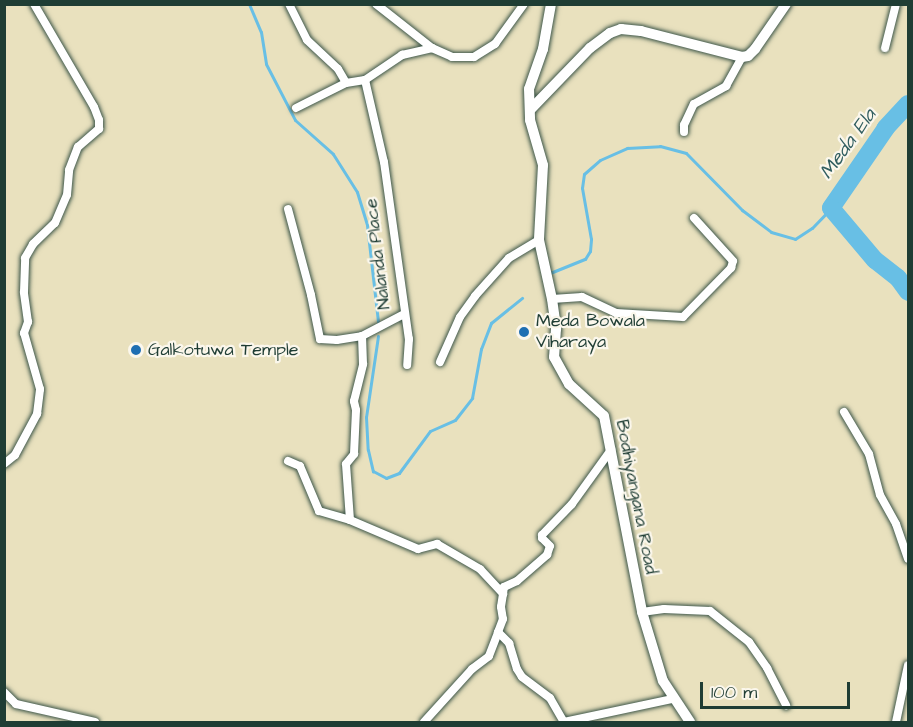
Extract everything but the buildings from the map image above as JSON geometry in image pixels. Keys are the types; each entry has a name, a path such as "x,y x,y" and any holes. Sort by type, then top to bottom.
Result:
{"street":[{"path":"4,464 15,455 37,414 40,389 24,333 28,322 24,292 25,258 33,244 55,223 67,195 69,170 78,147 99,129 99,120 34,4"},
{"path":"289,4 307,40 338,69 346,83"},
{"path":"376,4 432,48 452,57 474,57 495,44 525,4"},
{"name":"Bodhiyangana Road","path":"551,4 543,49 529,89 530,120 543,165 539,240 556,329 554,357 569,384 604,416 642,612 663,681 672,699 690,723"},
{"path":"531,109 590,48 610,33 621,29 641,30 742,57 748,56 755,50 786,4"},
{"path":"885,48 896,4"},
{"path":"296,108 346,83 365,80 402,55 432,48"},
{"path":"684,132 684,125 694,105 726,86 742,57"},
{"name":"Nalanda Place","path":"288,209 312,295 320,339 337,340 362,336 404,314 384,162 365,80"},
{"path":"552,299 582,297 616,313 683,317 731,268 734,261 694,218"},
{"path":"440,362 460,317 475,296 509,258 539,240"},
{"path":"404,314 409,339 407,365"},
{"path":"350,520 346,464 354,454 356,410 354,401 363,364 362,336"},
{"path":"844,412 869,454 880,495 896,524 909,560"},
{"path":"424,723 472,669 489,656 503,619 501,607 504,587 518,581 547,555 550,546 542,535 572,504 611,450"},
{"path":"288,461 300,466 319,511 350,520 418,549 437,544 480,569 503,594"},
{"path":"642,612 664,609 710,611 749,642 767,668 786,705"},
{"path":"498,632 509,643 517,669 522,677 550,698 564,722 672,699"},
{"path":"896,723 909,665"},
{"path":"4,692 16,704 95,723"}],"waterway":[{"path":"249,4 261,32 266,64 295,120 333,154 357,192 367,225 378,322"},
{"name":"Meda Ela","path":"908,104 886,128 831,208 875,260 898,278 908,292"},
{"path":"550,273 585,259 590,251 591,239 582,188 584,174 600,160 627,148 660,146 686,153 742,210 771,232 795,239 812,228 831,208"},
{"path":"378,336 366,417 368,450 373,471 386,478 399,473 430,431 455,420 472,398 481,349 491,323 522,298"}],"place":[{"name":"Meda Bowala Viharaya","path":"524,332"},
{"name":"Galkotuwa Temple","path":"136,350"}]}
